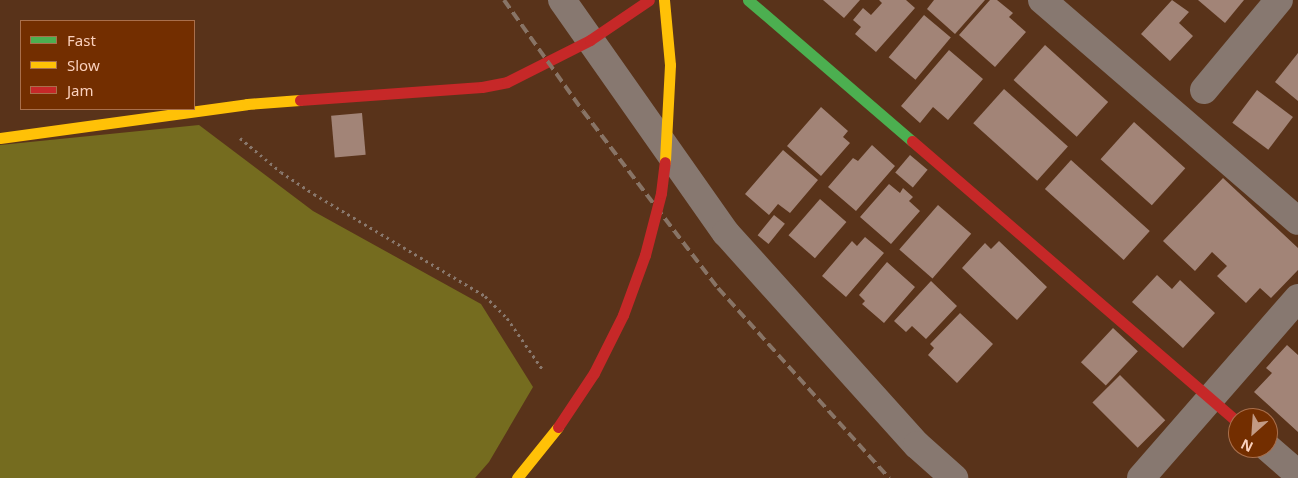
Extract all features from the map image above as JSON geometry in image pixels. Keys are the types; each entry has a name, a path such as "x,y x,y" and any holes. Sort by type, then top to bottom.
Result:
{"street":[{"path":"562,0 726,233 917,445 954,478"},
{"path":"0,138 223,108 482,87 529,74 590,40 649,0"},
{"path":"517,478 558,427 598,364 623,316 645,255 661,192 669,129 670,64 664,0"},
{"path":"748,0 1228,413"},
{"path":"1042,0 1298,221"},
{"path":"1204,90 1279,0"},
{"path":"1141,478 1298,298"},
{"path":"1278,457 1298,474"}],"path":[{"path":"223,108 224,121 246,144 280,172 485,296 507,318 543,370"}],"shaded area":[{"path":"199,125 313,211 481,304 533,387 489,462 475,478 0,478 0,145"}],"building":[{"path":"823,0 860,0 844,18"},
{"path":"879,0 906,0 915,8 876,52 855,34 861,27 853,20 863,8 871,15 882,3"},
{"path":"934,0 985,0 955,34 927,9"},
{"path":"990,0 997,0 1013,13 1009,17 1026,32 995,67 959,35"},
{"path":"1172,0 1189,12 1179,23 1193,36 1170,61 1141,34"},
{"path":"1198,0 1244,0 1225,23"},
{"path":"924,15 951,37 915,80 889,57"},
{"path":"1045,45 1108,102 1077,137 1014,80"},
{"path":"949,50 983,79 948,120 933,107 920,123 901,106"},
{"path":"1298,53 1298,101 1275,82"},
{"path":"1004,89 1068,147 1037,181 973,123"},
{"path":"1257,90 1293,117 1268,150 1232,123"},
{"path":"821,107 848,131 843,137 850,143 821,176 787,146"},
{"path":"362,113 366,155 335,158 331,116"},
{"path":"1134,122 1185,168 1152,205 1101,159"},
{"path":"872,145 895,166 856,211 828,187 853,158 858,161"},
{"path":"783,150 818,180 790,213 778,204 769,215 745,194"},
{"path":"910,155 928,170 913,187 895,173"},
{"path":"1071,160 1150,231 1124,260 1045,189"},
{"path":"1223,178 1298,248 1298,270 1271,298 1260,288 1246,303 1217,276 1227,266 1212,252 1195,271 1163,241"},
{"path":"889,184 900,193 903,188 913,197 909,201 920,211 891,244 860,217"},
{"path":"820,199 846,222 815,258 789,235"},
{"path":"938,205 971,234 932,278 899,250"},
{"path":"774,215 785,224 769,244 758,235"},
{"path":"865,237 884,253 846,297 822,276 852,241 857,246"},
{"path":"999,241 1047,287 1017,320 962,268 985,243 991,249"},
{"path":"887,262 915,287 884,323 862,304 865,301 859,295"},
{"path":"1157,275 1172,289 1180,280 1215,313 1183,348 1132,302"},
{"path":"931,281 957,306 926,339 912,326 906,332 894,321"},
{"path":"960,313 993,344 957,383 928,355 934,348 930,344"},
{"path":"1113,328 1138,351 1106,386 1081,362"},
{"path":"1287,345 1298,355 1298,432 1278,414 1278,408 1272,408 1254,392 1272,373 1266,368"},
{"path":"1120,375 1165,420 1138,448 1092,403"}],"railway":[{"path":"504,0 583,111 718,288 889,478"}],"traffic: fast":[{"path":"748,0 912,141"}],"traffic: slow":[{"path":"664,0 670,65 665,162"},
{"path":"0,138 247,104 300,100"},
{"path":"517,478 558,427"}],"traffic: jam":[{"path":"300,100 482,87 507,82 590,40 649,0"},
{"path":"912,141 1228,413"},
{"path":"558,427 594,373 623,315 645,255 661,193 665,162"}]}
